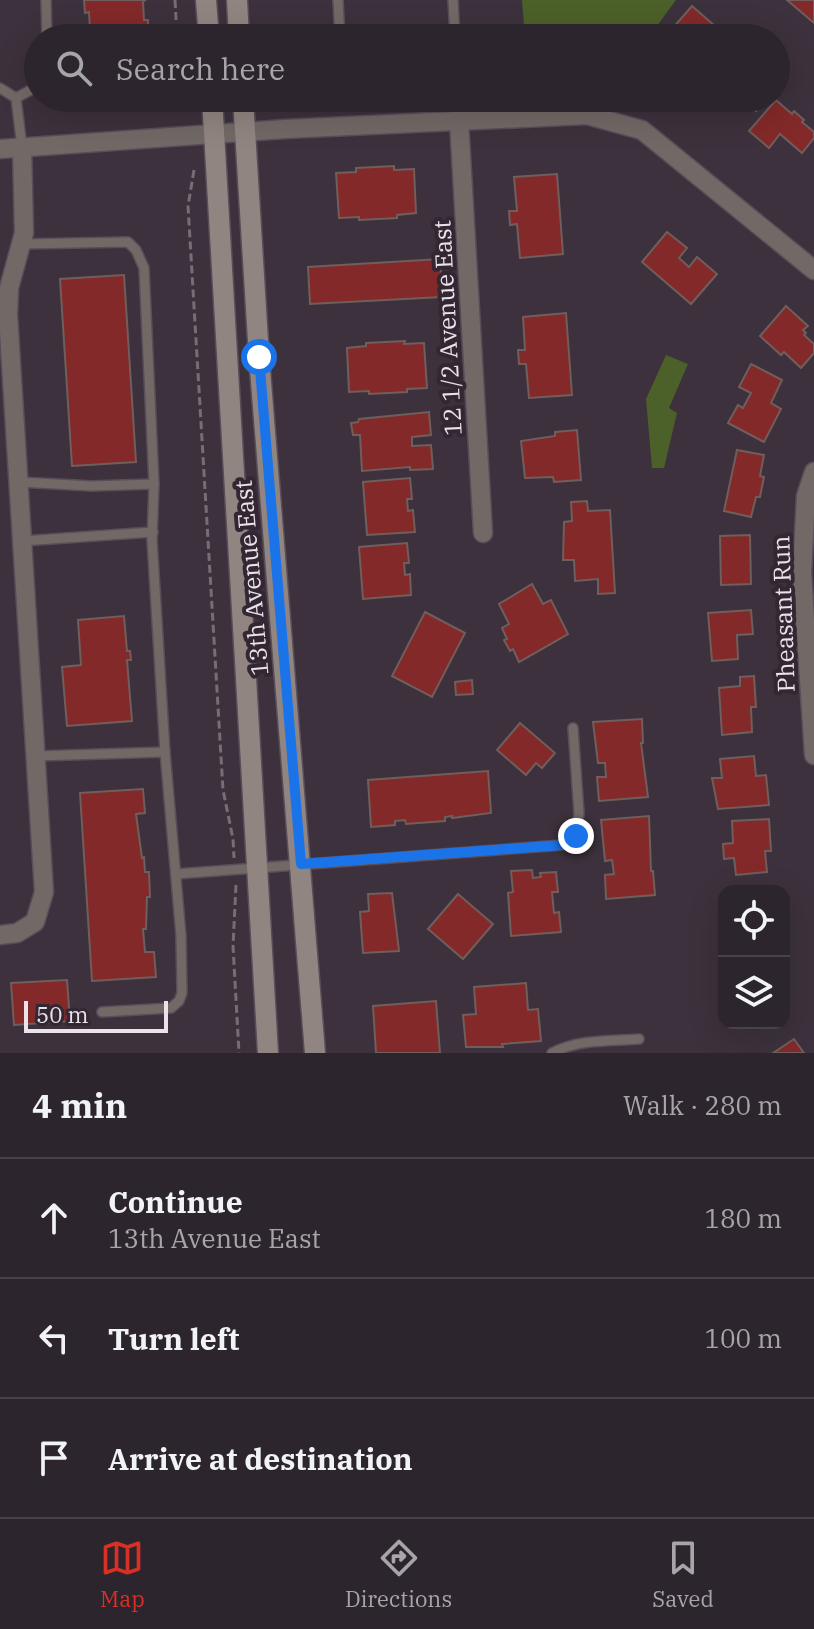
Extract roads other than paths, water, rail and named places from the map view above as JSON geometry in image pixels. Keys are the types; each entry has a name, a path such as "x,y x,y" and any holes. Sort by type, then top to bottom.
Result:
{"main road":[{"path":"206,0 208,24"},
{"path":"237,0 238,24"},
{"name":"13th Avenue East","path":"213,112 268,1053"},
{"name":"13th Avenue East","path":"243,112 260,372 315,1053"}],"street":[{"path":"0,149 587,115 642,130 814,270"},
{"name":"12 1/2 Avenue East","path":"459,121 483,533"},
{"path":"0,935 17,933 35,922 44,892 8,315 9,288 24,233 22,147"},
{"name":"Pheasant Run","path":"814,472 806,496 802,573 814,755"}],"lane":[{"path":"46,0 47,24"},
{"path":"338,0 339,24"},
{"path":"453,0 454,24"},
{"path":"0,88 16,98"},
{"path":"16,98 24,94"},
{"path":"16,98 22,147"},
{"path":"459,112 459,121"},
{"path":"21,244 128,242 136,250 144,268 154,484 153,532 165,752 183,981 179,1001 171,1008 102,1012"},
{"path":"19,482 92,486 154,484"},
{"path":"22,541 153,532"},
{"path":"176,874 562,845 576,836 579,813 573,728"},
{"path":"36,756 165,752"},
{"path":"552,1053 566,1046 584,1043 639,1039"}]}
